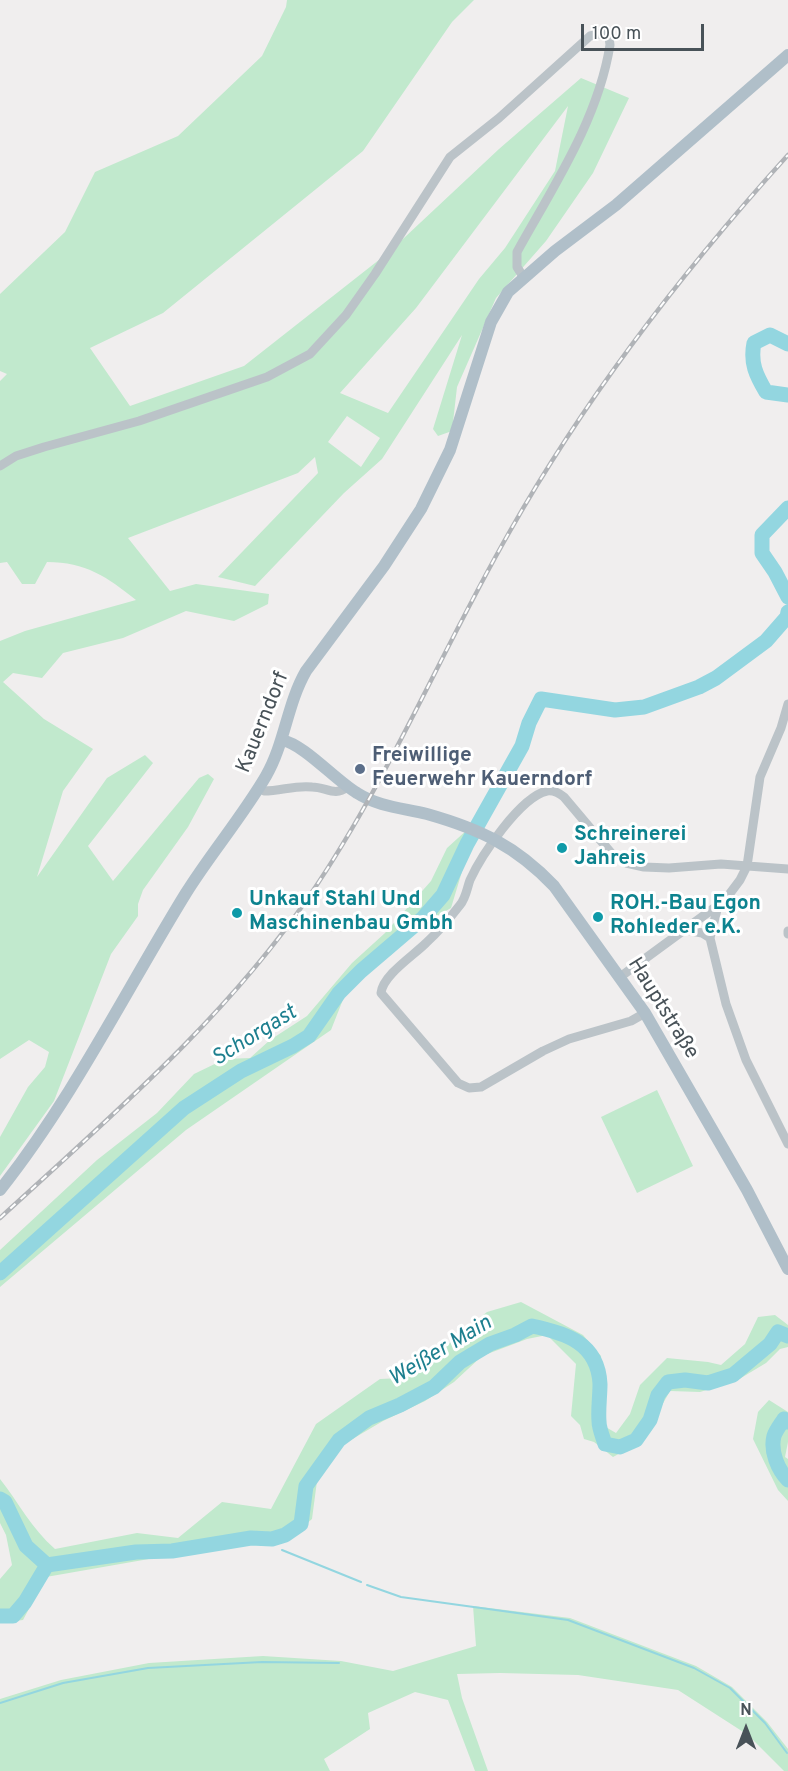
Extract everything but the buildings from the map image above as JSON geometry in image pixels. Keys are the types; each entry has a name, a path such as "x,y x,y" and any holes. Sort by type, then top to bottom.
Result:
{"main road":[{"name":"Kauerndorf","path":"0,1190 49,1122 79,1074 210,854 259,788 282,740 292,703 302,678 404,538 421,509 450,450 491,322 507,292 616,204 788,55"},
{"name":"Hauptstraße","path":"282,740 295,745 347,787 368,799 387,806 426,814 490,837 525,857 554,886 645,1013 747,1190 788,1269"}],"street":[{"path":"0,466 16,456 139,421 267,377 310,354 346,315 450,157 499,118 590,36 603,33 609,37 610,45 590,112 571,155 517,252 517,267 524,278"},
{"path":"620,977 718,906 740,880 747,866 760,777 785,728 788,704"},
{"path":"259,788 264,792 296,786 341,792 347,787"},
{"path":"645,1013 630,1021 569,1038 482,1087 469,1088 458,1083 381,993 381,988 403,962 426,943 463,902 490,837 536,796 548,791 564,796 612,854 626,863 652,867 722,864 788,869"},
{"path":"718,906 710,938 726,1004 747,1060 788,1144"},
{"path":"686,930 702,933 710,938"}],"green space":[{"path":"287,0 474,0 452,22 363,151 163,313 90,348 130,406 244,366 389,252 499,149 581,78 629,98 593,173 546,241 496,298 457,387 452,431 438,436 433,429 462,335 382,459 344,493 255,586 218,577 318,473 315,457 298,473 128,538 170,591 196,584 269,594 268,604 234,621 186,611 123,638 63,653 42,678 13,673 3,682 44,719 93,749 63,791 37,877 107,778 145,755 153,763 88,846 113,881 199,778 208,774 214,779 188,827 143,890 138,904 138,916 111,954 54,1101 0,1176 0,1137 28,1087 45,1067 49,1052 29,1040 0,1059 0,641 25,631 136,600 115,584 85,568 47,562 35,584 22,584 7,562 0,563 0,381 7,374 0,371 0,294 65,232 95,172 178,136 262,56 286,7","holes":["568,106 555,171 505,248 479,279 388,413 340,393 416,308","347,416 380,438 361,467 328,442"]},
{"path":"468,829 479,834 470,845 451,908 418,927 391,955 376,963 346,992 331,1030 186,1130 0,1287 0,1250 97,1160 157,1113 194,1074 225,1059 250,1058 270,1040 307,1016 352,963 385,933 431,881 447,848"},
{"path":"657,1090 693,1166 637,1193 601,1117"},
{"path":"521,1302 583,1335 601,1356 604,1426 616,1433 630,1414 640,1385 667,1358 721,1365 745,1344 758,1317 775,1315 788,1325 788,1347 780,1349 766,1363 736,1381 700,1392 670,1391 641,1442 613,1457 594,1442 584,1439 580,1425 571,1416 576,1364 547,1335 527,1339 482,1356 454,1382 425,1401 383,1421 344,1444 317,1481 312,1519 286,1541 206,1549 46,1577 23,1620 0,1623 0,1579 12,1565 6,1535 0,1523 0,1479 32,1524 55,1549 137,1533 178,1538 222,1502 271,1509 316,1424 380,1379 401,1378 436,1356 487,1312"},
{"path":"769,1400 788,1412 788,1442 785,1457 788,1459 788,1501 778,1490 753,1439 758,1412"},
{"path":"473,1606 570,1618 696,1666 732,1687 767,1722 788,1749 788,1771 784,1771 748,1735 678,1690 578,1675 500,1673 457,1674 462,1698 488,1771 475,1771 448,1700 415,1692 368,1713 370,1729 324,1759 330,1771 0,1771 0,1699 61,1680 149,1663 263,1656 341,1661 393,1671 476,1646"}],"waterway":[{"name":"Schorgast","path":"788,344 770,335 754,343 753,357 757,374 766,392 788,395"},
{"name":"Schorgast","path":"788,508 762,535 762,553 788,597"},
{"name":"Schorgast","path":"0,1273 184,1108 241,1071 309,1036 339,993 423,918 443,895 467,844 522,746 529,723 541,699 615,710 644,707 699,687 716,678 766,641 787,617 788,612"},
{"name":"Weißer Main","path":"0,1616 13,1616 25,1602 47,1565 136,1552 172,1551 251,1538 272,1539 285,1535 301,1524 306,1486 339,1440 369,1418 434,1387 460,1362 490,1344 532,1326 557,1332 587,1349 598,1370 601,1433 605,1444 620,1447 636,1440 650,1420 658,1395 668,1382 685,1380 708,1383 733,1375 770,1344 778,1332 788,1336"},
{"name":"Weißer Main","path":"788,1422 784,1419 773,1442 776,1460 788,1480"},
{"name":"Schorgast","path":"0,1499 5,1502 26,1546 47,1565"},
{"path":"282,1550 361,1582"},
{"path":"367,1585 401,1597 568,1620 694,1668 730,1688 765,1723 787,1753"},
{"path":"0,1703 63,1683 148,1668 262,1662 339,1663"}],"railway":[{"path":"0,1218 124,1104 204,1025 277,940 310,895 364,807 485,576 571,431 674,289 788,155"}],"place":[{"name":"Freiwillige Feuerwehr Kauerndorf","path":"360,769"},
{"name":"Schreinerei Jahreis","path":"562,848"},
{"name":"Unkauf Stahl Und Maschinenbau Gmbh","path":"237,913"},
{"name":"ROH.-Bau Egon Rohleder e.K.","path":"598,917"}]}
